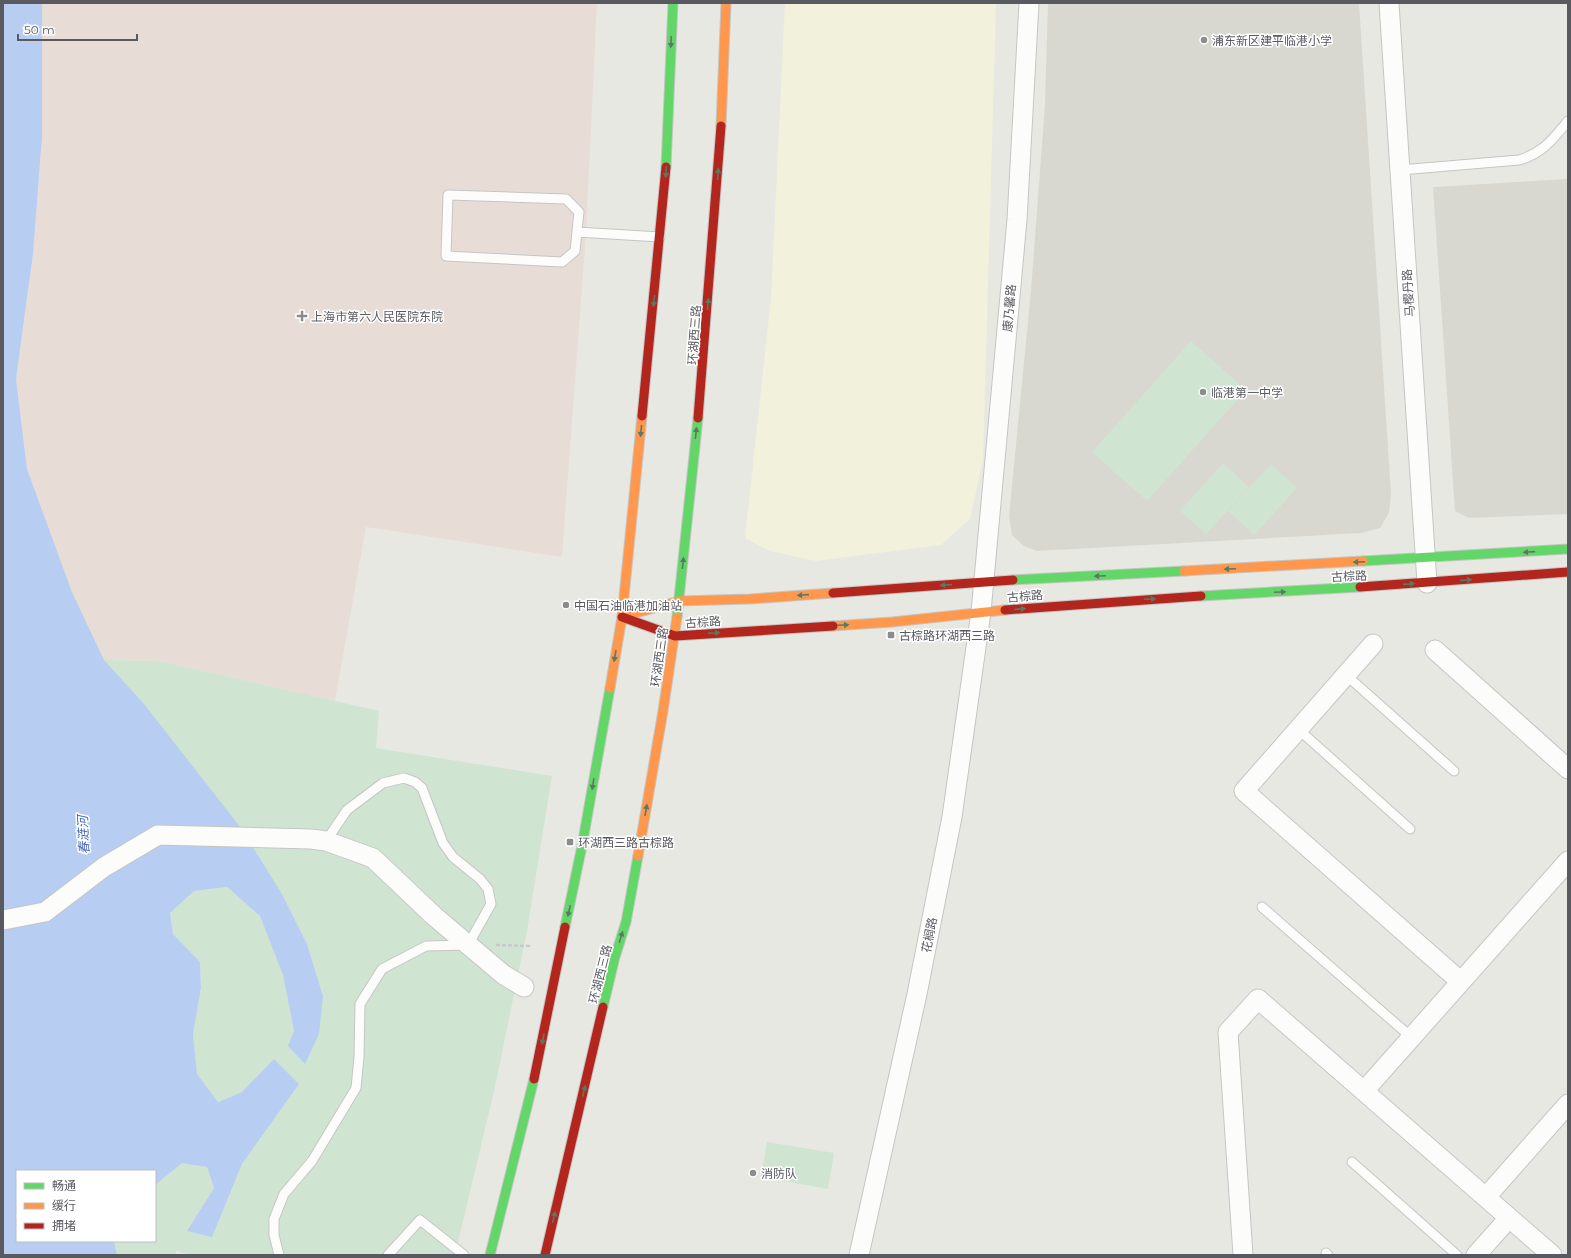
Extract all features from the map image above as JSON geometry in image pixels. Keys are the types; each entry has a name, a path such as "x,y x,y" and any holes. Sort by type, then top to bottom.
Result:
{"main road":[{"path":"490,1255 536,1071 582,846 622,617 666,171 673,3"},
{"name":"环湖西三路","path":"545,1255 615,956 626,922 664,711 675,636 703,366 722,113 726,3"},
{"name":"古棕路","path":"622,617 679,601 750,599 985,582 1568,549"},
{"name":"古棕路","path":"622,617 675,636 892,622 981,612 1133,600 1427,583 1568,572"}],"street":[{"name":"康乃馨路","path":"981,612 985,582 1017,220 1029,3"},
{"name":"马樱丹路","path":"1389,3 1427,583"},
{"name":"花榈路","path":"859,1255 917,994 952,817 981,612"},
{"path":"1373,644 1244,791 1460,981"},
{"path":"1435,650 1568,769"},
{"path":"3,920 45,912 104,867 158,835 319,840 373,858 434,916 504,975 524,987"},
{"path":"1364,1091 1568,860"},
{"path":"1243,1255 1228,1032 1258,999 1552,1255"},
{"path":"1486,1197 1568,1104"},
{"path":"1476,1255 1509,1218"}],"lane":[{"path":"1400,170 1519,160 1532,156 1545,148 1568,121"},
{"path":"448,195 566,199 579,212 578,232 575,251 562,262 446,256 448,195"},
{"path":"578,232 660,237"},
{"path":"1346,675 1454,771"},
{"path":"1298,730 1410,829"},
{"path":"279,1255 274,1235 274,1219 284,1194 312,1161 356,1088 359,1057 360,1004 382,969 426,946 468,945 491,904 488,889 480,879 453,857 443,843 422,788 415,782 404,778 383,783 347,810 319,840"},
{"path":"1262,907 1411,1037"},
{"path":"1352,1162 1457,1255"},
{"path":"388,1255 420,1220 464,1255"}],"path":[{"path":"468,945 532,946"}],"shaded area":[{"name":"上海市第六人民医院东院","path":"41,3 597,3 586,234 562,557 366,527 335,701 159,661 104,660 72,592 27,469 16,379 33,254 41,152"},
{"path":"785,3 996,3 983,460 970,519 941,545 816,561 770,551 745,538 771,298"},
{"name":"临港第一中学","path":"1048,3 1359,3 1391,494 1389,513 1380,528 1361,533 1037,551 1024,546 1012,535 1009,516 1031,291 1045,105"},
{"path":"1568,179 1568,514 1469,518 1455,511 1433,187"},
{"path":"1191,341 1246,390 1147,501 1092,452"},
{"path":"1223,463 1249,487 1206,534 1180,511"},
{"path":"1271,464 1297,488 1254,535 1228,511"},
{"path":"104,660 159,661 379,711 376,748 552,776 527,931 495,1087 455,1255 191,1255 176,1251 176,1255 117,1255 114,1242 156,1242 156,1184 182,1162 207,1167 214,1188 187,1231 212,1236 242,1164 299,1084 274,1059 242,1092 218,1102 197,1074 193,1034 201,988 200,962 173,934 170,913 194,891 227,887 260,916 283,975 294,1031 289,1046 323,996 307,944 282,894"},
{"path":"767,1142 834,1153 828,1189 761,1177"}],"water":[{"name":"春涟河","path":"3,3 42,3 42,137 33,254 16,379 27,469 72,592 104,660 144,704 241,828 282,894 307,944 323,996 319,1034 305,1064 288,1046 294,1031 283,975 260,916 227,887 194,891 170,913 173,934 200,962 201,988 193,1034 197,1074 218,1102 242,1092 274,1059 299,1084 242,1164 212,1237 187,1231 214,1188 207,1167 182,1163 156,1184 156,1170 16,1170 16,1242 114,1242 117,1255 3,1255"}],"traffic: fast":[{"path":"666,167 673,3"},
{"path":"677,617 698,418"},
{"path":"1363,561 1568,549"},
{"path":"1013,580 1184,571"},
{"path":"1201,596 1360,587"},
{"path":"565,927 582,846 610,688"},
{"path":"603,1007 615,957 626,922 638,856"},
{"path":"490,1255 534,1079"}],"traffic: slow":[{"path":"721,126 726,3"},
{"path":"610,688 622,617 642,416"},
{"path":"1184,571 1363,561"},
{"path":"622,617 679,601 750,599 833,593"},
{"path":"833,626 892,622 1005,610"},
{"path":"638,856 663,711 677,617"}],"traffic: jam":[{"path":"698,418 721,126"},
{"path":"642,416 666,167"},
{"path":"1360,587 1568,572"},
{"path":"833,593 1013,580"},
{"path":"1005,610 1201,596"},
{"path":"622,617 675,636 833,626"},
{"path":"534,1079 565,927"},
{"path":"545,1255 603,1007"}],"place":[{"name":"浦东新区建平临港小学","path":"1204,40"},
{"name":"上海市第六人民医院东院","path":"302,316"},
{"name":"临港第一中学","path":"1203,392"},
{"name":"中国石油临港加油站","path":"566,605"},
{"name":"古棕路环湖西三路","path":"891,635"},
{"name":"环湖西三路古棕路","path":"570,842"},
{"name":"消防队","path":"753,1173"}]}
